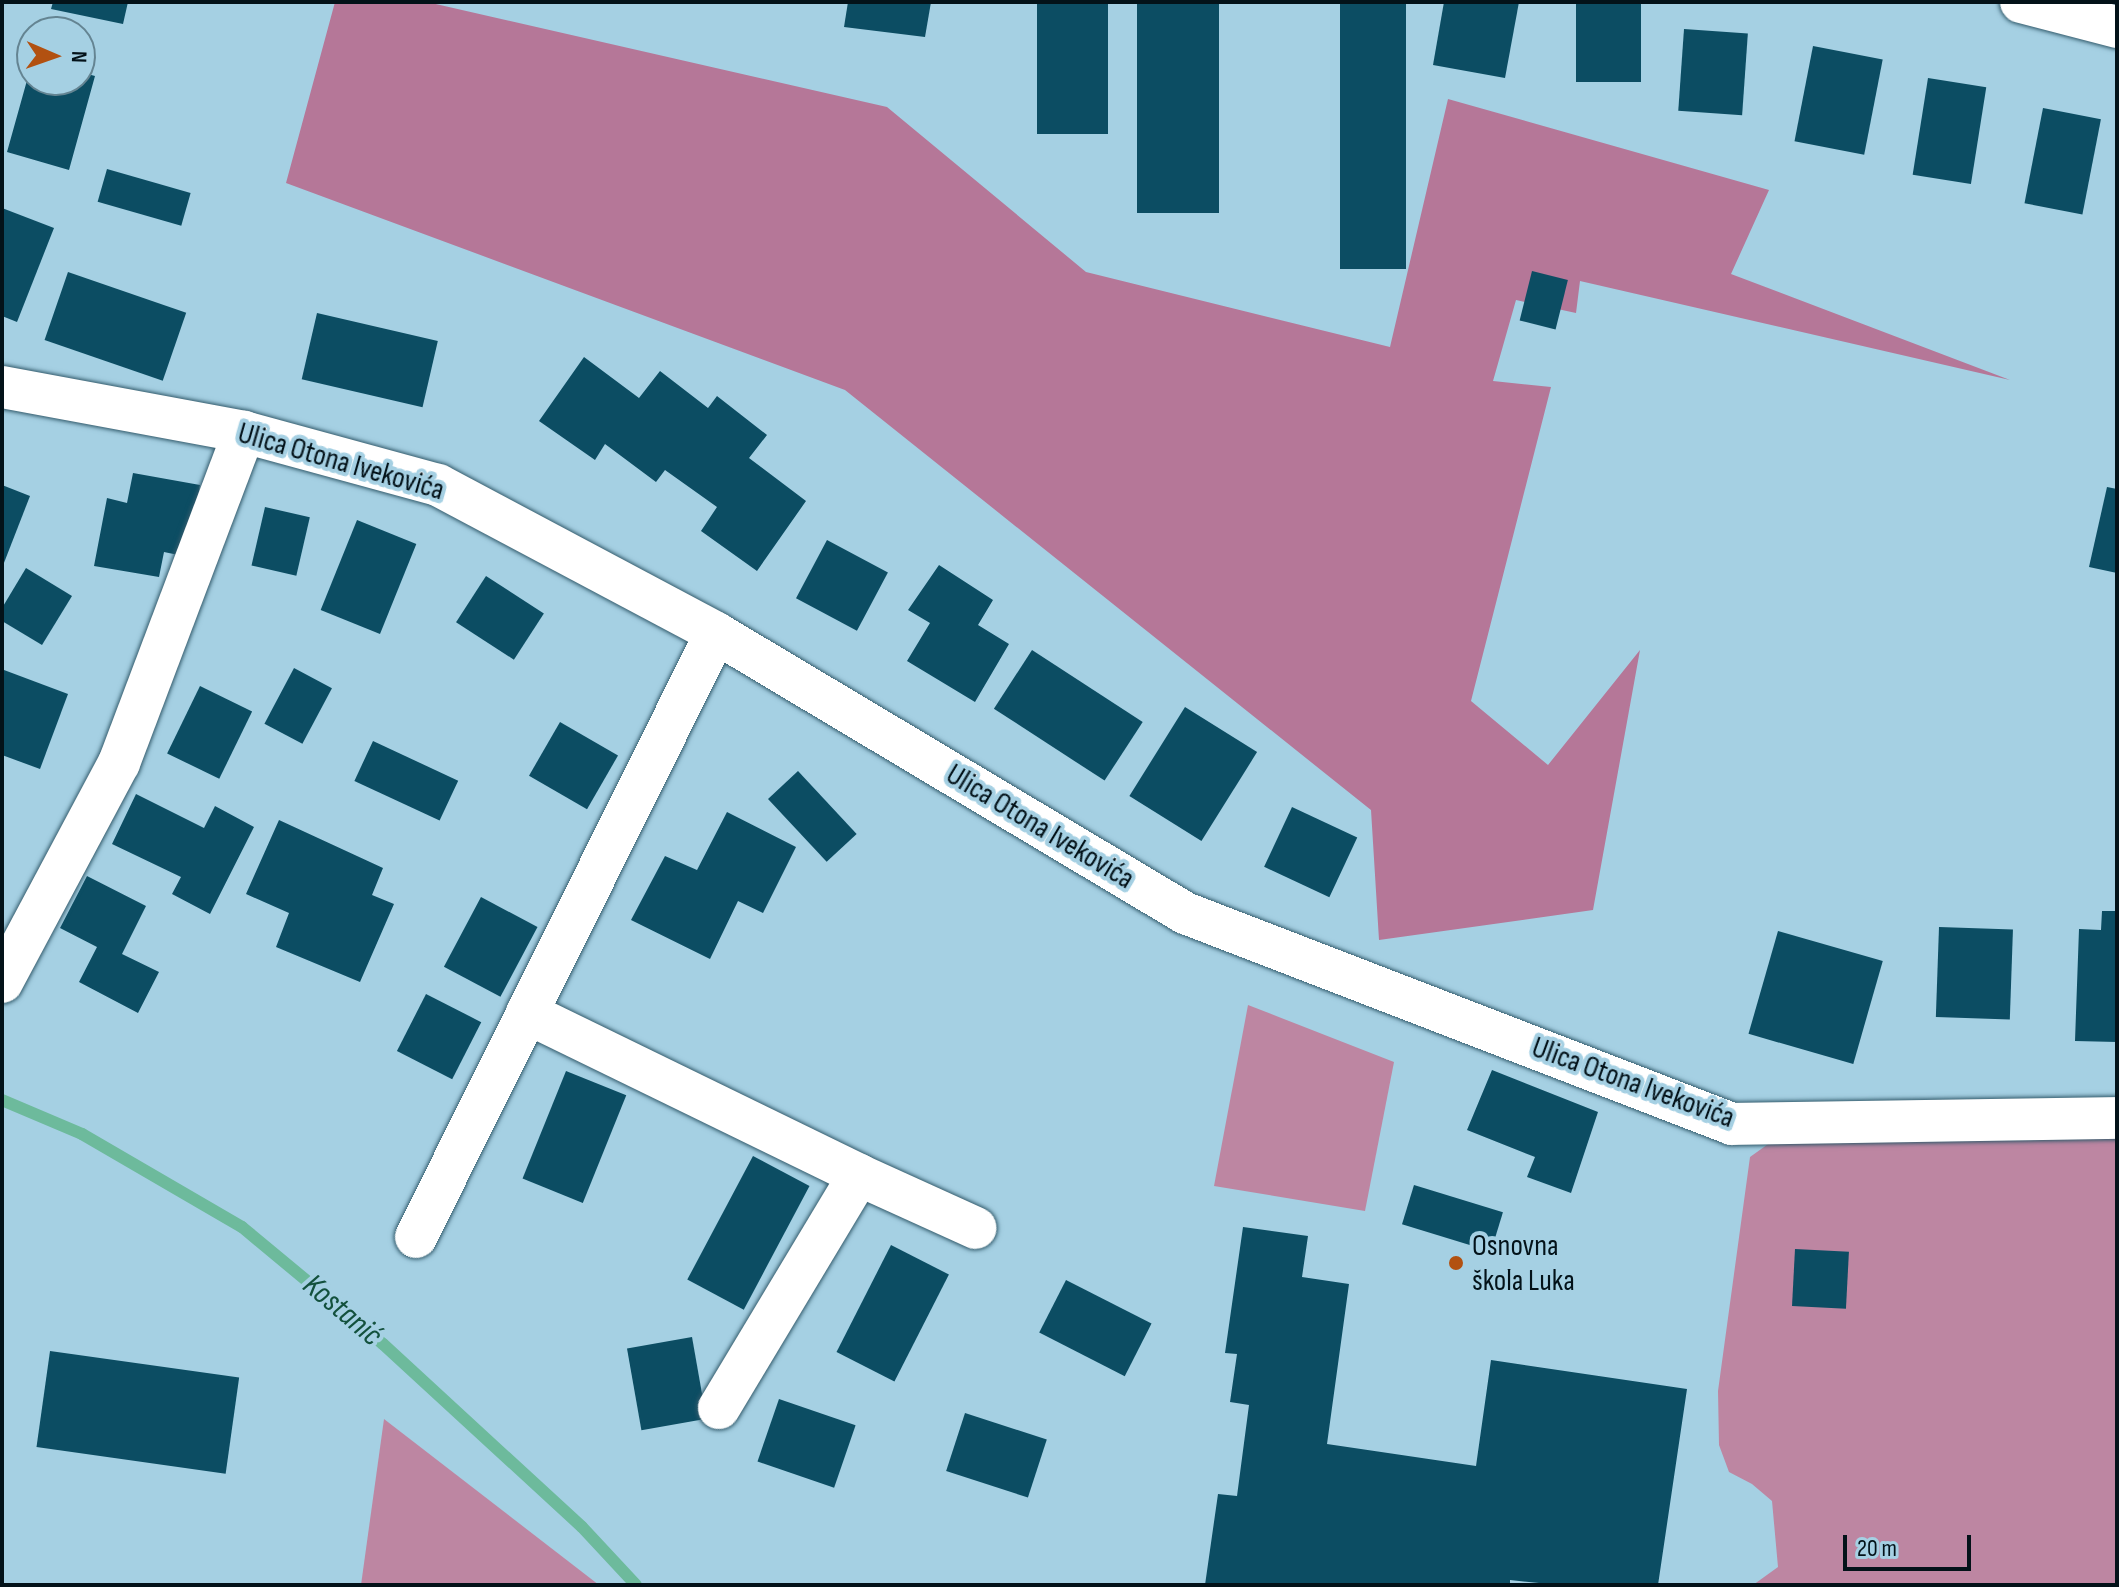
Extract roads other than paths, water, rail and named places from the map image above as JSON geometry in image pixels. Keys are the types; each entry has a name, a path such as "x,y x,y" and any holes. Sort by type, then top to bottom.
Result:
{"street":[{"path":"2021,2 2117,27"},
{"name":"Ulica Otona Ivekovića","path":"2,387 244,432 438,485 716,633 1185,913 1732,1124 2117,1118"},
{"path":"2,982 119,763 244,432"},
{"path":"416,1237 716,633"},
{"path":"527,1013 859,1175 976,1228"},
{"path":"719,1408 859,1175"}],"waterway":[{"name":"Kostanić","path":"2,1100 82,1134 242,1227 383,1344 582,1527 636,1585"}],"place":[{"name":"Osnovna škola Luka","path":"1456,1263"}]}
